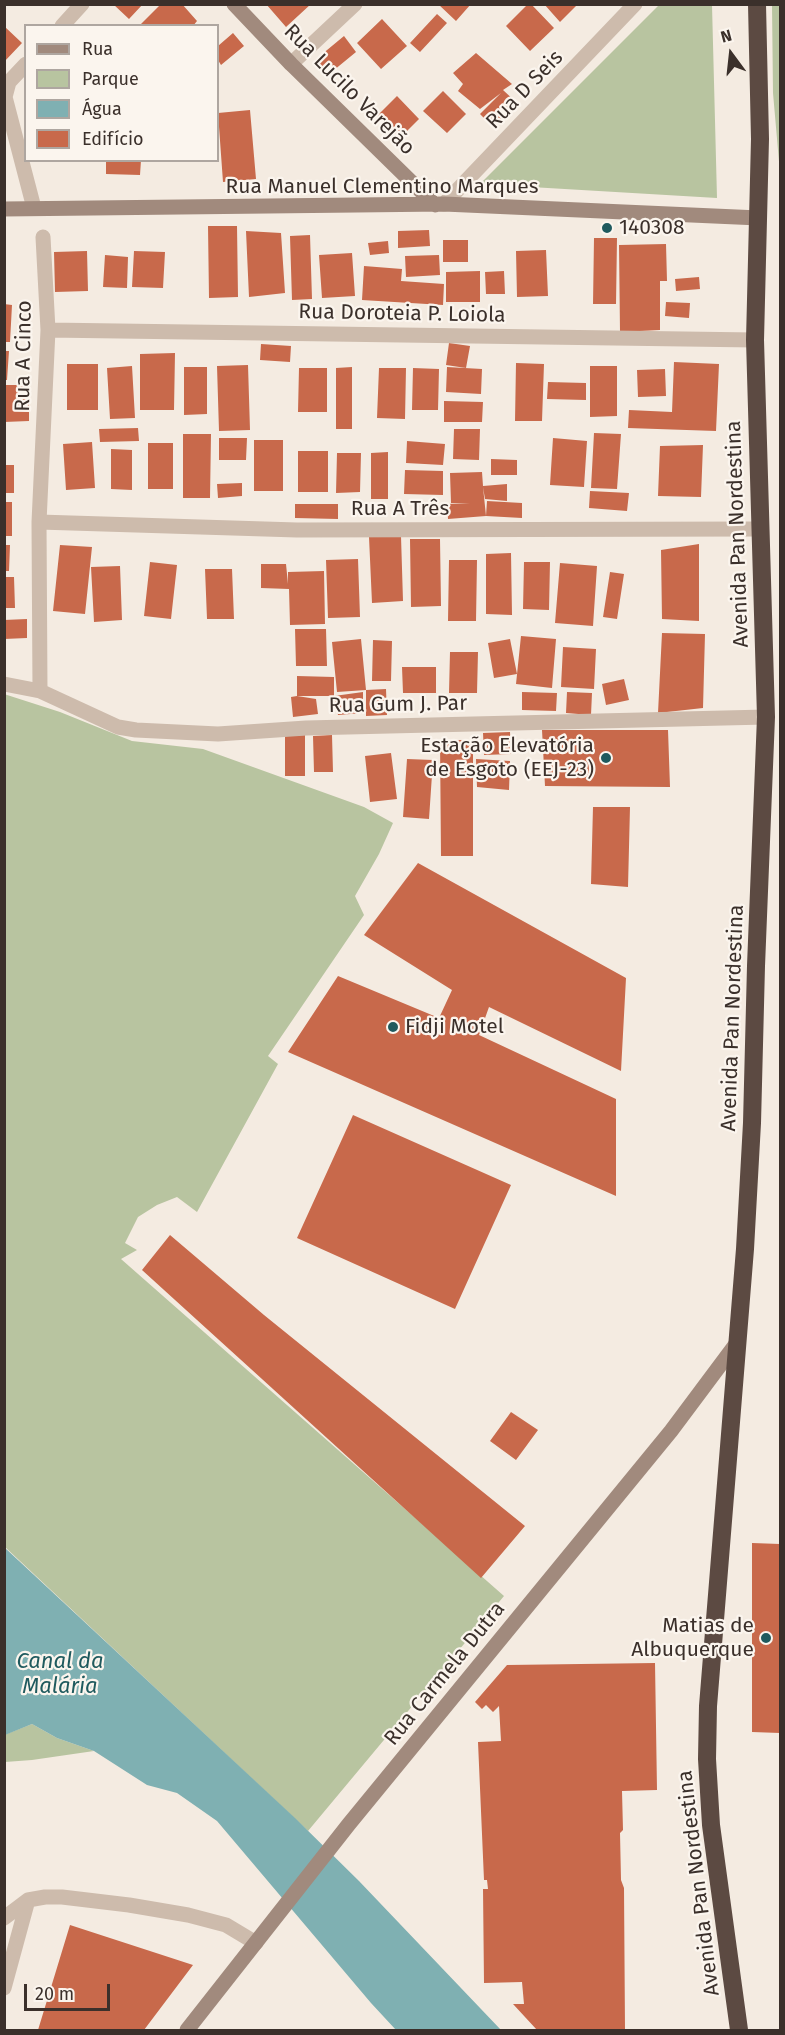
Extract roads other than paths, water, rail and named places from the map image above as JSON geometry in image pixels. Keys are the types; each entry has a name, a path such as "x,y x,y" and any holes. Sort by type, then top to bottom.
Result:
{"highway":[{"name":"Avenida Pan Nordestina","path":"739,2031 711,1825 706,1759 708,1706 745,1248 752,1123 766,717 755,340 760,139 757,4"}],"street":[{"path":"64,24 82,4"},
{"name":"Rua Lucilo Varejão","path":"234,4 291,64 440,204"},
{"path":"291,64 355,4"},
{"name":"Rua D Seis","path":"440,204 635,4"},
{"path":"24,66 9,82 5,97 34,208"},
{"name":"Rua Manuel Clementino Marques","path":"4,209 440,204 759,218"},
{"name":"Rua A Cinco","path":"40,691 39,522 48,330 43,237"},
{"name":"Rua Doroteia P. Loiola","path":"48,330 755,340"},
{"name":"Rua A Três","path":"39,522 308,530 761,529"},
{"name":"Rua Gum J. Par","path":"4,684 40,691 118,727 218,734 306,728 766,717"},
{"name":"Rua Carmela Dutra","path":"187,2031 278,1912 671,1431 736,1344"},
{"path":"4,1918 28,1900 62,1897 188,1915 226,1925 256,1942"},
{"path":"4,1988 28,1900"}],"water":[{"name":"Canal da Malária","path":"4,1547 295,1818 359,1881 501,2030 396,2030 217,1821 177,1793 147,1785 94,1751 57,1738 32,1724 5,1735"}],"place":[{"name":"140308","path":"607,228"},
{"name":"Estação Elevatória de Esgoto (EEJ-23)","path":"606,758"},
{"name":"Fidji Motel","path":"393,1027"},
{"name":"Matias de Albuquerque","path":"766,1638"}]}
